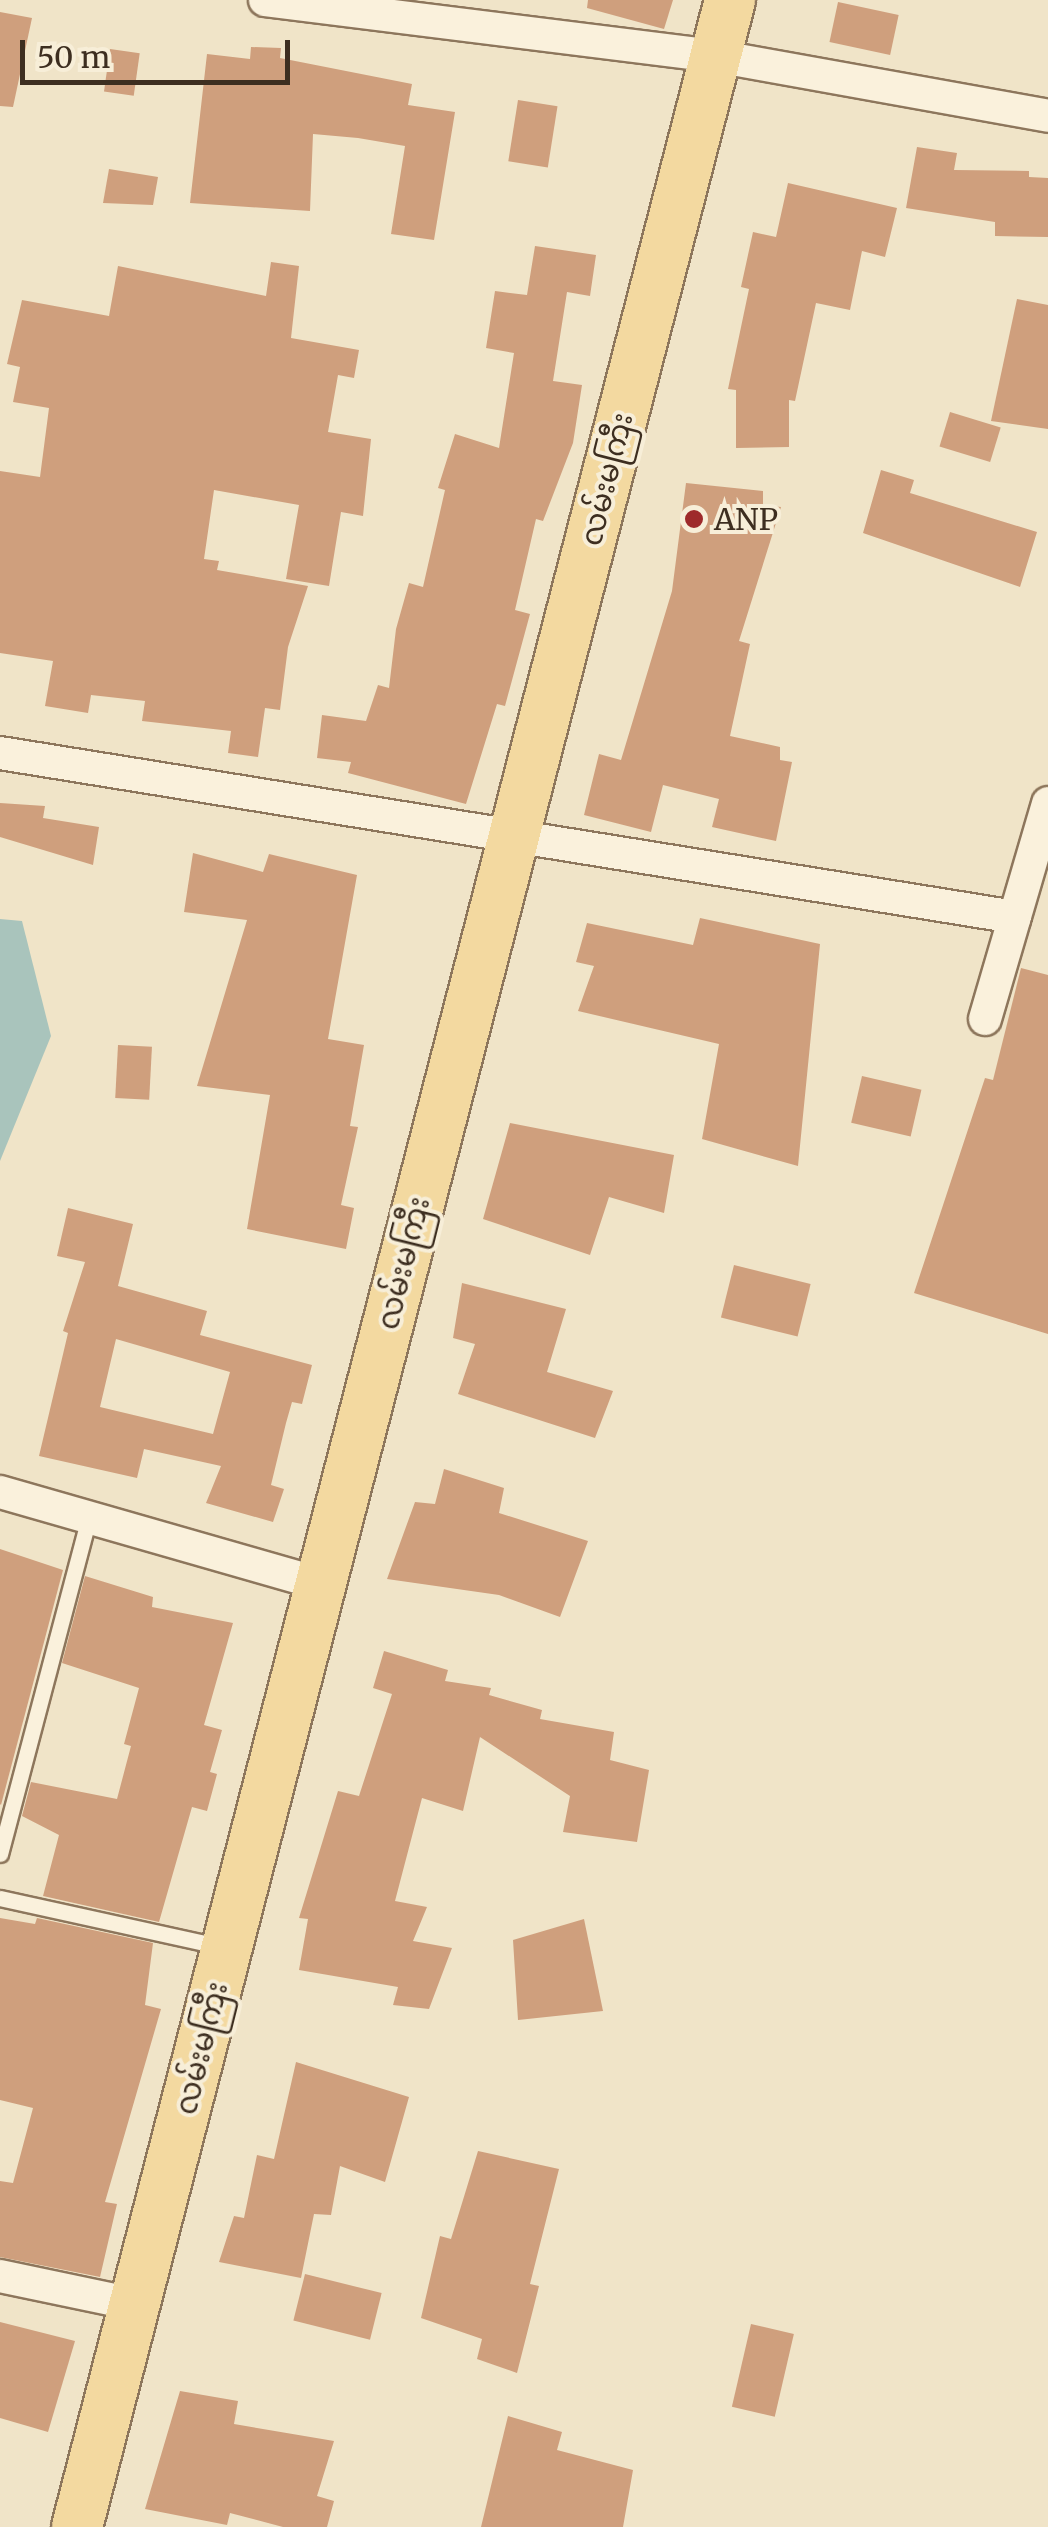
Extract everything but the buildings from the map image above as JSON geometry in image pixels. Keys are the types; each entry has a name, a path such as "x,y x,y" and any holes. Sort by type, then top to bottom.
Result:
{"main road":[{"name":"လမ်းမကြီး","path":"77,2527 730,0"}],"street":[{"path":"264,0 716,56 1048,116"},
{"path":"0,753 1015,917"},
{"path":"985,1019 1048,803"},
{"path":"0,1492 320,1584"},
{"path":"0,2276 134,2304"}],"lane":[{"path":"0,1854 89,1518"},
{"path":"0,1898 226,1948"}],"water":[{"path":"0,919 22,921 51,1036 0,1161"}],"place":[{"name":"ANP","path":"694,519"}]}
